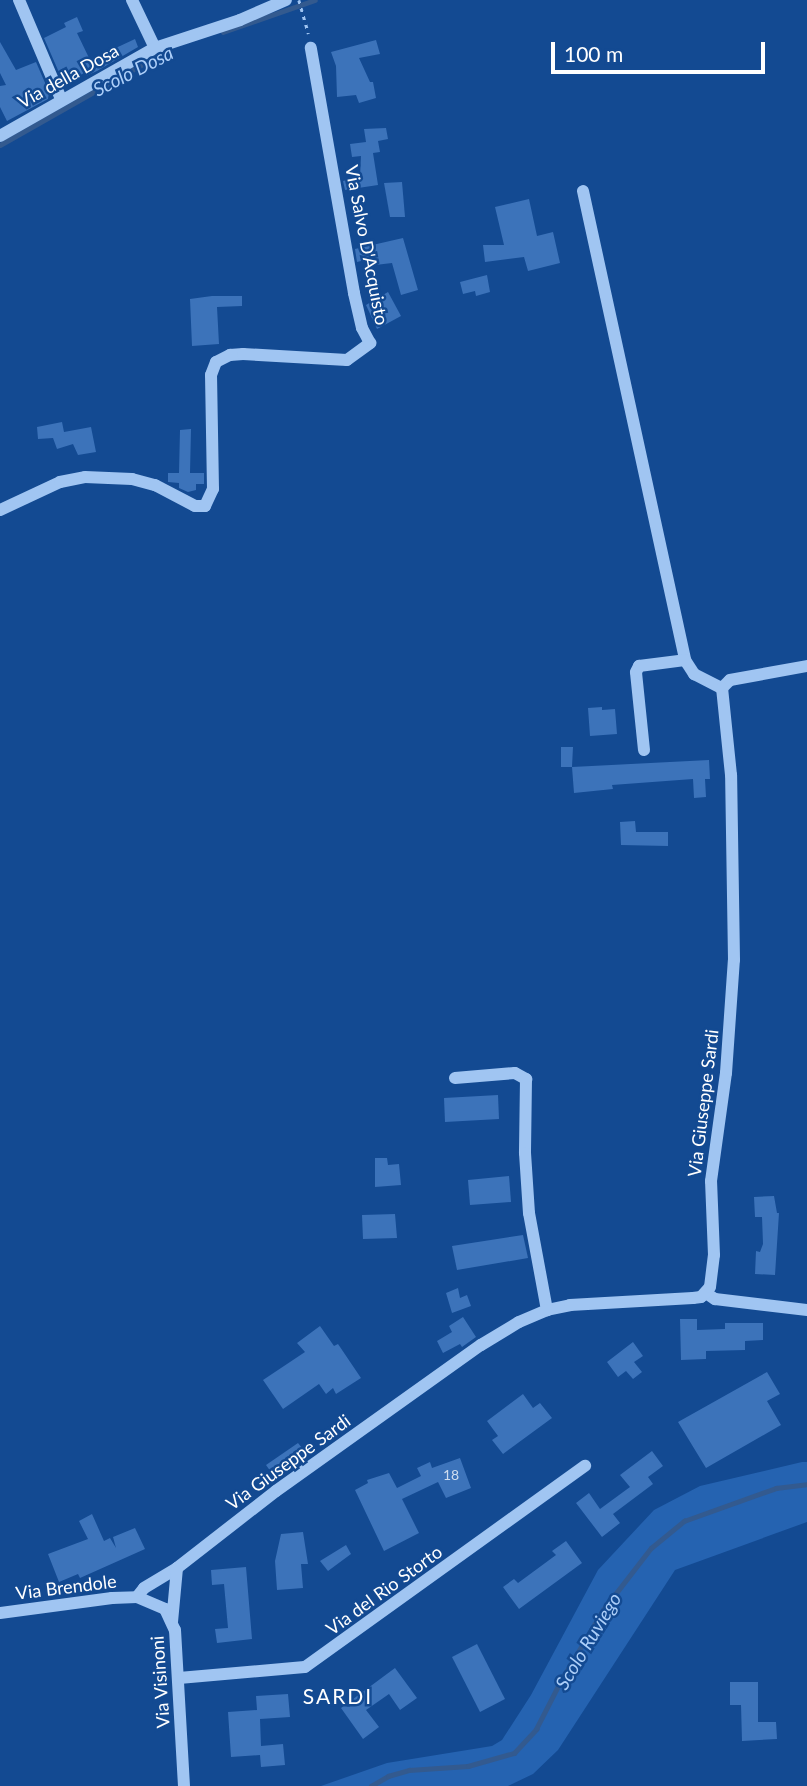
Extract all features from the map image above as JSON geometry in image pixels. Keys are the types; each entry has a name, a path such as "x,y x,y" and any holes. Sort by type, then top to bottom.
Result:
{"street":[{"path":"19,0 61,99"},
{"path":"132,0 155,48"},
{"name":"Via della Dosa","path":"0,136 155,48 293,1"},
{"name":"Via Salvo D'Acquisto","path":"0,510 60,482 85,477 132,479 155,485 195,506 205,506 214,489 211,375 216,362 230,355 243,354 347,360 370,343 362,328 354,293 311,48"},
{"path":"583,191 675,601 685,660 704,682 722,688 730,680 807,666"},
{"path":"644,750 636,672 639,666 685,660"},
{"name":"Via Giuseppe Sardi","path":"137,1597 144,1588 177,1568 267,1497 481,1345 547,1310 611,1300 693,1298 706,1293 713,1270 712,1159 726,1073 734,960 731,775 722,688"},
{"path":"454,1079 515,1073 526,1079 525,1153 529,1213 547,1310"},
{"path":"706,1293 715,1299 807,1310"},
{"name":"Via del Rio Storto","path":"179,1678 305,1667 585,1466"},
{"path":"172,1622 177,1568"},
{"name":"Via Visinoni","path":"137,1597 159,1605 172,1622 179,1678 184,1786"},
{"name":"Via Brendole","path":"0,1613 86,1600 137,1597"}],"path":[{"path":"293,1 306,17 311,48"}],"shaded area":[{"path":"807,1462 807,1522 675,1570 558,1750 533,1774 508,1786 321,1786 387,1763 492,1746 502,1740 531,1695 598,1570 654,1510 700,1486"}],"building":[{"path":"77,17 83,31 77,33 90,60 135,39 138,47 97,71 86,76 84,73 64,84 44,38 66,27 64,23"},
{"path":"376,40 380,54 359,58 370,82 373,82 376,98 359,103 356,95 337,97 336,66 331,52"},
{"path":"0,42 16,70 36,62 49,92 48,99 7,121 0,107 0,86 6,85 0,73"},
{"path":"386,128 388,139 378,141 380,152 373,153 378,185 345,190 343,181 360,177 361,156 352,157 350,144 366,142 364,129"},
{"path":"402,182 405,217 390,217 384,183"},
{"path":"529,199 537,236 553,232 560,263 528,271 524,257 485,262 483,245 504,245 495,207"},
{"path":"403,238 418,290 401,295 392,263 367,266 365,260 357,262 355,249"},
{"path":"487,275 490,292 476,296 475,291 463,294 460,282"},
{"path":"388,292 401,316 377,329 366,305"},
{"path":"242,296 242,306 217,307 219,344 192,346 190,299"},
{"path":"62,422 64,432 91,427 96,452 78,455 73,444 57,449 53,438 38,439 37,427"},
{"path":"191,429 190,473 204,473 204,484 196,484 196,490 188,492 179,488 179,483 168,482 168,473 179,473 180,430"},
{"path":"602,707 602,710 615,709 617,734 590,736 588,708"},
{"path":"561,747 573,747 572,767 561,767"},
{"path":"709,760 710,779 705,779 706,797 694,798 693,779 612,785 613,789 574,793 572,767"},
{"path":"635,821 636,832 668,832 668,846 621,845 620,822"},
{"path":"498,1095 499,1119 445,1122 444,1098"},
{"path":"375,1158 387,1158 388,1165 399,1164 401,1185 375,1187"},
{"path":"509,1176 511,1202 470,1205 468,1180"},
{"path":"774,1196 779,1213 775,1275 755,1274 756,1251 760,1252 763,1244 762,1217 755,1217 754,1197"},
{"path":"395,1214 397,1238 363,1239 362,1215"},
{"path":"523,1235 528,1258 457,1270 452,1246"},
{"path":"458,1288 460,1298 467,1295 471,1306 452,1313 446,1293"},
{"path":"463,1317 476,1337 462,1347 460,1344 443,1353 437,1341 452,1332 449,1326"},
{"path":"680,1319 697,1319 697,1330 725,1329 725,1323 763,1323 763,1340 745,1341 745,1350 706,1351 706,1359 681,1360"},
{"path":"320,1326 334,1346 338,1344 361,1378 336,1394 333,1388 326,1394 319,1384 283,1409 263,1380 305,1352 297,1343"},
{"path":"633,1342 643,1356 634,1362 642,1372 633,1379 626,1371 618,1377 607,1362"},
{"path":"767,1372 780,1394 767,1401 781,1425 706,1468 678,1422"},
{"path":"523,1394 533,1408 540,1403 552,1418 503,1454 492,1440 498,1436 487,1421"},
{"path":"298,1443 306,1453 286,1466 289,1471 276,1479 266,1465"},
{"path":"652,1451 663,1466 648,1477 653,1484 613,1514 620,1523 602,1537 576,1503 589,1493 600,1509 630,1487 620,1475"},
{"path":"460,1458 471,1488 446,1498 438,1482 402,1499 419,1533 384,1551 355,1490 368,1483 367,1480 389,1473 397,1488 421,1476 417,1468 430,1462 432,1468"},
{"path":"92,1514 104,1541 110,1538 116,1548 113,1537 135,1528 145,1549 80,1578 78,1574 59,1582 48,1554 88,1539 79,1521"},
{"path":"303,1532 308,1564 301,1564 303,1588 277,1590 275,1561 281,1534"},
{"path":"566,1541 582,1563 519,1609 503,1587 514,1579 518,1583 556,1555 552,1551"},
{"path":"346,1545 351,1554 328,1571 320,1561"},
{"path":"246,1567 252,1639 217,1643 215,1629 228,1628 224,1584 212,1585 211,1570"},
{"path":"477,1644 505,1699 480,1712 452,1657"},
{"path":"395,1668 417,1698 400,1710 389,1694 366,1710 379,1727 363,1739 341,1708"},
{"path":"730,1682 758,1682 758,1722 776,1722 777,1739 742,1741 741,1705 730,1705"},
{"path":"288,1694 290,1717 260,1719 261,1746 283,1744 285,1765 261,1767 260,1755 231,1757 228,1712 257,1710 256,1696"}],"waterway":[{"name":"Scolo Dosa","path":"223,32 315,0"},
{"name":"Scolo Dosa","path":"0,145 168,50"},
{"name":"Scolo Ruviego","path":"371,1786 388,1776 409,1770 468,1766 514,1753 536,1729 603,1610 651,1548 684,1521 776,1488 807,1484"}],"district":[{"name":"SARDI","path":"338,1696"}]}
